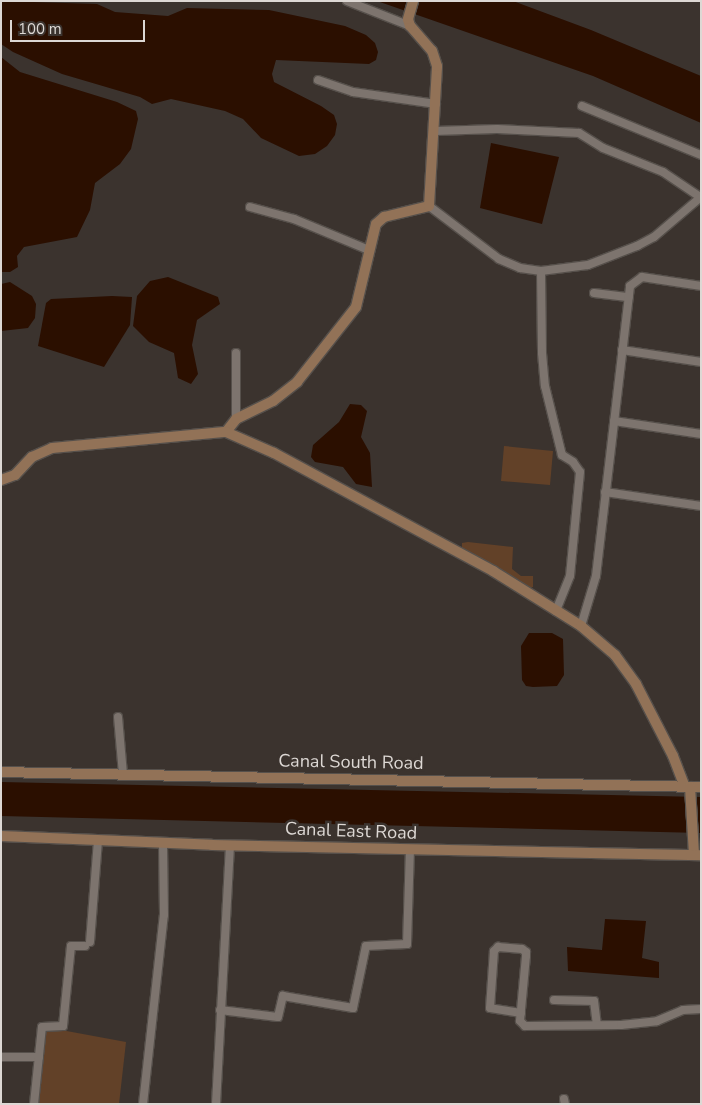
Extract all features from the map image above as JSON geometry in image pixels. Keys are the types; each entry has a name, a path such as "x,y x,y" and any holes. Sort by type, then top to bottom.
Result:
{"street":[{"path":"347,1 409,22 432,51 437,66 435,131 429,206"},
{"path":"409,22 413,1"},
{"path":"318,80 353,92 436,104"},
{"path":"582,106 701,155"},
{"path":"429,206 499,259 520,268 542,271 588,265 637,246 654,237 700,197 663,172 603,148 579,133 497,129 435,131"},
{"path":"226,432 236,419 273,400 297,382 356,308 376,224 384,217 429,206"},
{"path":"250,207 294,219 369,250"},
{"path":"542,271 542,353 546,386 562,455 573,462 580,472 570,576 556,611"},
{"path":"581,626 596,576 622,350 629,297 634,280 642,277 701,286"},
{"path":"594,294 629,297"},
{"path":"622,350 701,362"},
{"path":"236,353 236,419"},
{"path":"614,422 701,434"},
{"path":"1,480 15,475 32,457 52,448 226,432 322,479 493,571 581,626 615,655 636,684 691,789 693,844 697,855"},
{"path":"605,492 701,506"},
{"path":"118,717 123,774"},
{"name":"Canal South Road","path":"1,772 691,789"},
{"name":"Canal East Road","path":"1,836 163,844 697,855"},
{"path":"34,1104 42,1027 63,1026 71,946 88,944 98,840"},
{"path":"143,1104 164,915 163,844"},
{"path":"216,1104 230,845"},
{"path":"220,1010 278,1017 283,996 353,1008 366,946 407,944 410,849"},
{"path":"521,1013 490,1008 494,951 498,947 522,948 526,952 521,1013 520,1021 524,1026 649,1022 683,1010 701,1009"},
{"path":"554,1000 594,1001 597,1025"},
{"path":"1,1057 39,1057"}],"shaded area":[{"path":"1,1 97,4 115,12 168,16 187,8 269,10 345,26 366,35 375,43 378,52 376,60 369,64 276,60 272,74 274,82 321,106 334,115 337,124 335,135 327,146 315,154 299,156 261,138 243,119 225,111 171,99 152,104 140,97 62,74 13,52 1,44"},
{"path":"377,1 513,1 591,30 701,76 701,123 593,76"},
{"path":"1,57 20,72 117,102 136,111 138,119 131,149 120,164 95,183 90,210 77,237 24,247 17,256 18,267 10,272 1,272"},
{"path":"491,143 559,157 542,224 480,208"},
{"path":"168,277 218,297 220,304 197,320 192,345 198,374 191,384 178,378 174,353 149,342 133,326 137,296 150,281"},
{"path":"10,282 32,296 36,304 35,318 28,328 1,331 1,284"},
{"path":"132,297 130,325 104,367 38,346 46,303 51,299"},
{"path":"350,404 361,405 367,411 361,437 370,453 372,487 356,484 343,467 315,462 311,457 313,445 339,422"},
{"path":"504,446 553,451 550,485 501,481"},
{"path":"462,543 513,547 512,569 521,576 533,576 533,587 528,589 462,549"},
{"path":"529,633 552,633 563,639 564,675 557,686 526,686 522,680 521,646"},
{"path":"1,782 701,797 701,833 1,816"},
{"path":"605,919 646,921 642,958 659,962 659,978 568,971 567,947 602,950"},
{"path":"45,1027 126,1042 119,1104 39,1104"}]}
